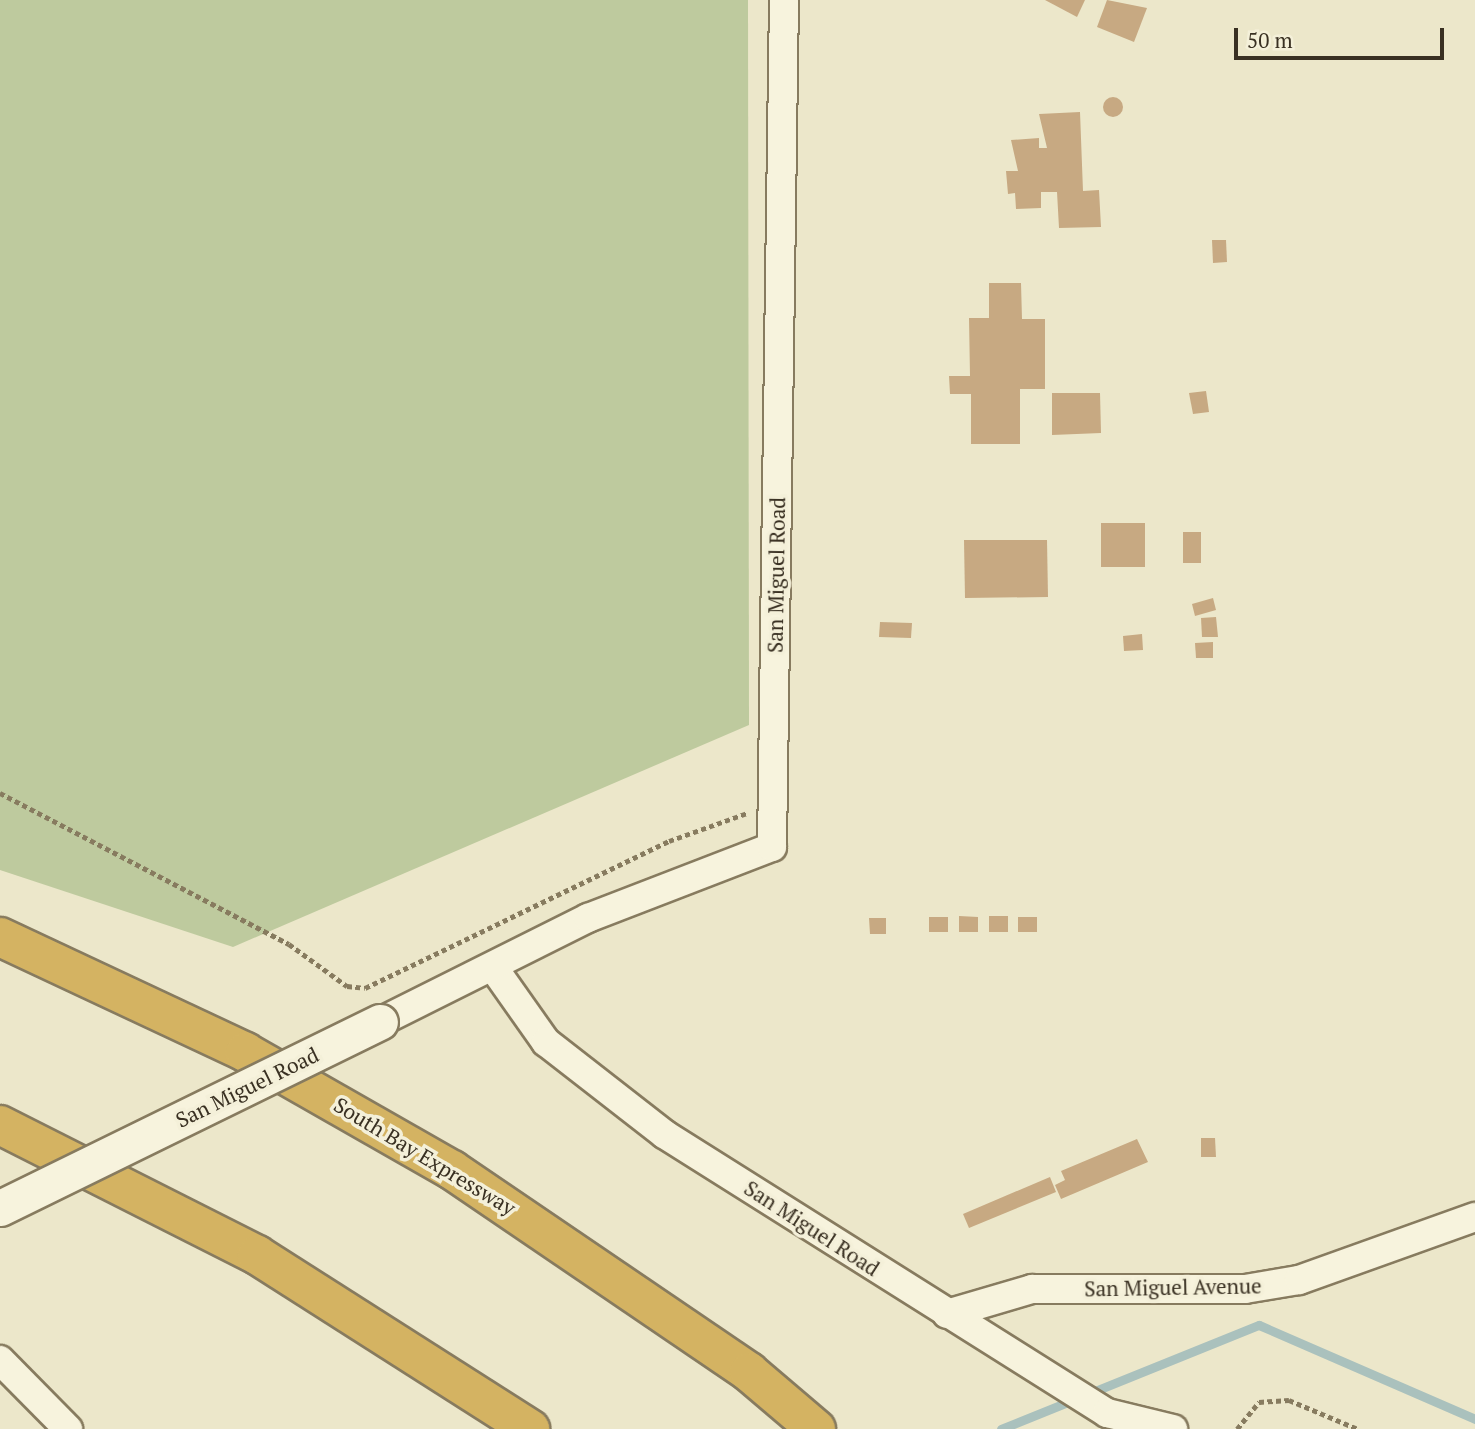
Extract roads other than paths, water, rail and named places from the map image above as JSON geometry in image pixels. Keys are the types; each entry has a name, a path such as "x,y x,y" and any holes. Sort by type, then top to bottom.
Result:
{"highway":[{"name":"South Bay Expressway","path":"0,937 245,1052 363,1117 540,1226 749,1372 816,1429"},
{"path":"0,1125 257,1255 530,1429"}],"street":[{"name":"San Miguel Road","path":"0,1208 588,918 772,847 784,0"},
{"name":"San Miguel Road","path":"493,967 546,1042 664,1134 1107,1413 1173,1429"},
{"name":"San Miguel Avenue","path":"947,1314 1032,1289 1245,1289 1299,1280 1475,1217"},
{"path":"3,1373 68,1429"}],"waterway":[{"path":"1001,1429 1259,1325 1475,1419"}]}
